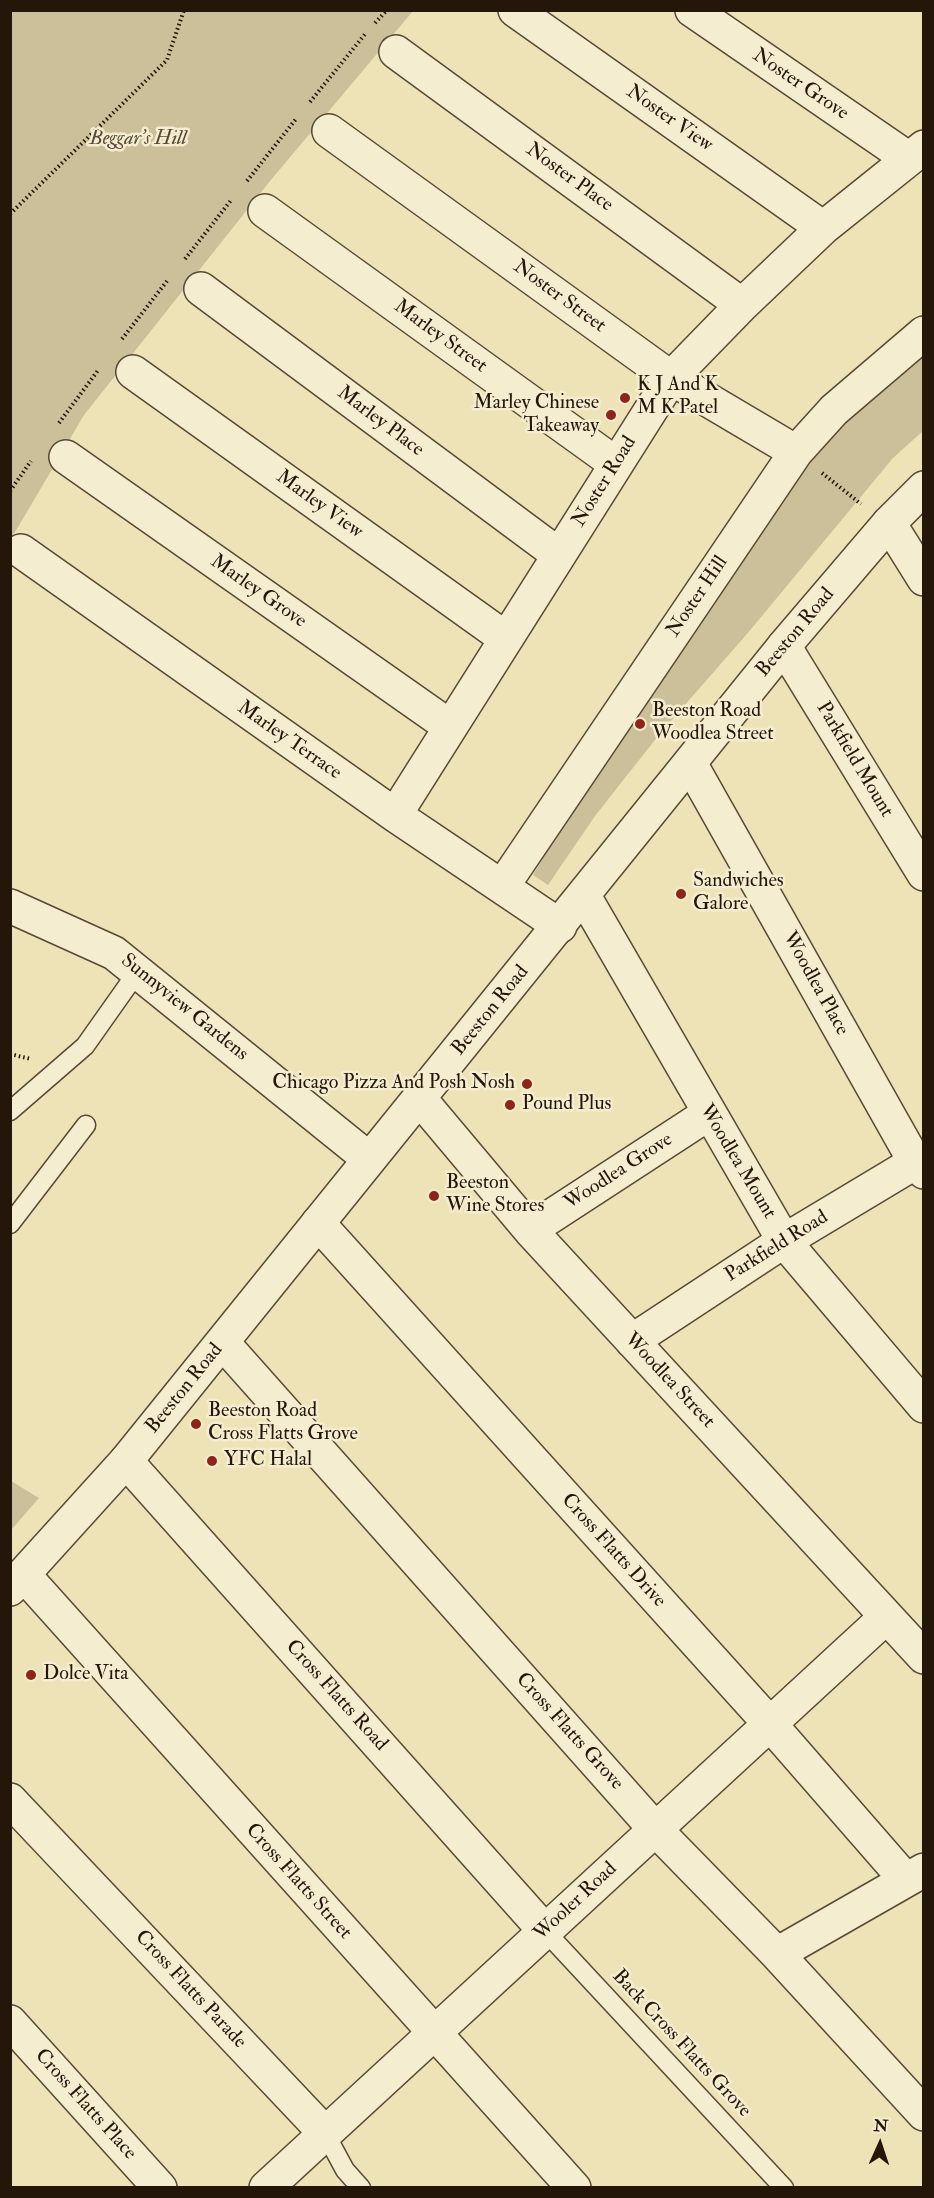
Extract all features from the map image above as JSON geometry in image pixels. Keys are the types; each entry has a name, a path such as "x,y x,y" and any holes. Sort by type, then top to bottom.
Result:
{"street":[{"name":"Noster View","path":"515,10 823,228"},
{"name":"Noster Grove","path":"692,10 916,153"},
{"name":"Noster Place","path":"396,52 742,305"},
{"name":"Noster Street","path":"329,131 671,378 796,452"},
{"name":"Noster Road","path":"395,815 449,726 671,378 742,305 823,228 916,153"},
{"name":"Marley Street","path":"265,211 616,464"},
{"name":"Marley Place","path":"201,288 559,555"},
{"name":"Noster Hill","path":"502,887 796,452 834,410 924,333"},
{"name":"Marley View","path":"118,360 505,638"},
{"name":"Marley Grove","path":"52,448 449,726"},
{"name":"Beeston Road","path":"17,1582 126,1461 223,1343 784,646 888,523 924,488"},
{"path":"888,523 924,579"},
{"name":"Marley Terrace","path":"21,551 395,815 560,926"},
{"name":"Parkfield Mount","path":"784,646 924,874"},
{"name":"Woodlea Place","path":"690,763 921,1164"},
{"name":"Woodlea Mount","path":"584,896 708,1114 784,1241 924,1406"},
{"name":"Sunnyview Gardens","path":"10,906 114,953 369,1159"},
{"name":"Woodlea Street","path":"420,1099 530,1230 924,1657"},
{"name":"Woodlea Grove","path":"530,1230 708,1114"},
{"name":"Parkfield Road","path":"632,1341 784,1241 921,1164"},
{"name":"Cross Flatts Drive","path":"318,1223 770,1724 915,1875"},
{"name":"Cross Flatts Grove","path":"223,1343 655,1829 777,1954 924,2114"},
{"name":"Cross Flatts Road","path":"126,1461 545,1931"},
{"name":"Cross Flatts Street","path":"17,1582 574,2187"},
{"name":"Wooler Road","path":"266,2187 886,1617"},
{"name":"Cross Flatts Parade","path":"10,1800 325,2133"},
{"path":"777,1954 915,1875"},
{"name":"Cross Flatts Place","path":"10,2022 160,2187"}],"lane":[{"path":"10,1111 85,1046 138,971"},
{"path":"10,1224 87,1125"},
{"name":"Back Cross Flatts Grove","path":"545,1931 784,2187"},
{"name":"Cross Flatts Parade","path":"325,2133 345,2170 361,2187"}],"path":[{"path":"10,214 167,60 184,10"},
{"path":"308,105 387,10"},
{"path":"241,188 300,114"},
{"path":"183,262 234,197"},
{"path":"10,491 52,448 118,360 168,280"},
{"path":"796,452 888,523"}],"green space":[{"name":"Beggar's Hill","path":"11,11 413,11 270,181 84,415 11,539"},
{"path":"923,344 923,431 893,458 747,634 662,731 595,816 548,885 533,875 648,681 786,478"},
{"path":"11,1481 39,1498 11,1530"}],"place":[{"name":"K J And K M K Patel","path":"625,398"},
{"name":"Marley Chinese Takeaway","path":"611,415"},
{"name":"Beeston Road Woodlea Street","path":"640,724"},
{"name":"Sandwiches Galore","path":"681,894"},
{"name":"Chicago Pizza And Posh Nosh","path":"527,1084"},
{"name":"Pound Plus","path":"510,1105"},
{"name":"Beeston Wine Stores","path":"434,1196"},
{"name":"Beeston Road Cross Flatts Grove","path":"196,1424"},
{"name":"YFC Halal","path":"212,1461"},
{"name":"Dolce Vita","path":"31,1675"}]}
